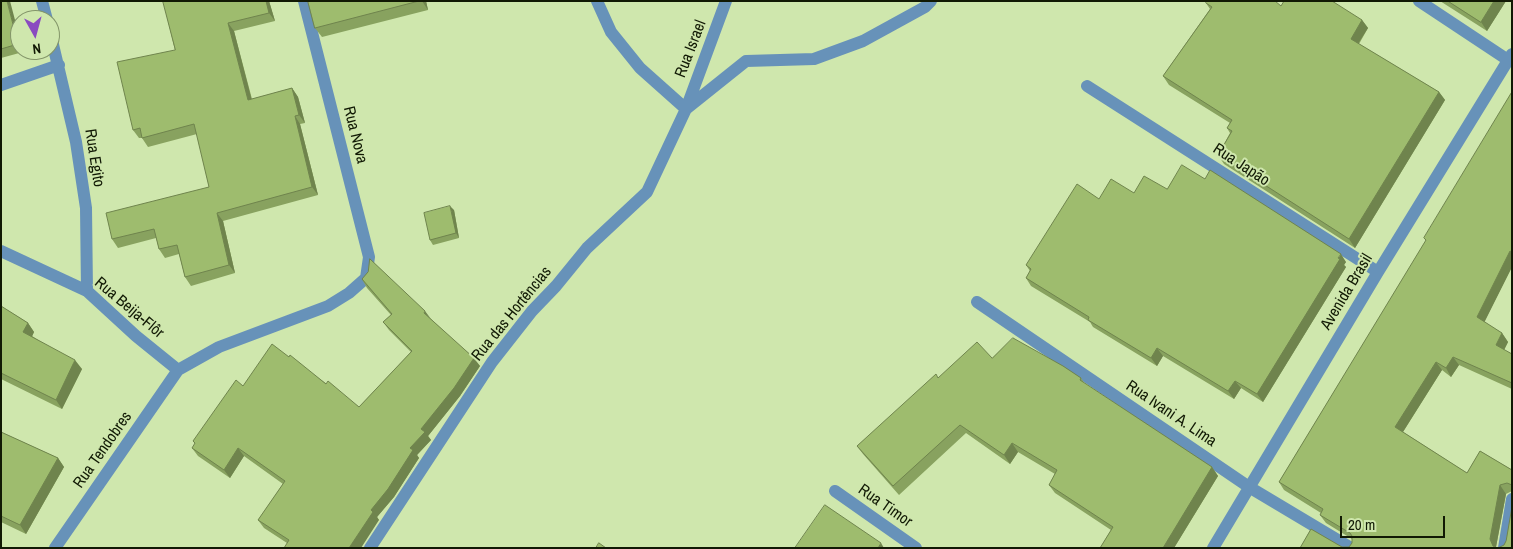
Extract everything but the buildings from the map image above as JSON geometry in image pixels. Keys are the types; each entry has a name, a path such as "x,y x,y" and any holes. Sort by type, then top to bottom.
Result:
{"street":[{"name":"Rua Nova","path":"178,370 219,347 328,306 366,278 370,257 304,1"},
{"path":"597,1 611,32 640,68 686,109 746,61 814,59 863,41 925,7 930,1"},
{"name":"Rua Israel","path":"686,109 726,1"},
{"path":"1419,1 1510,57"},
{"name":"Avenida Brasil","path":"1213,548 1378,272 1510,57"},
{"name":"Rua Egito","path":"58,60 76,142 86,208 87,291"},
{"path":"1,85 59,65"},
{"name":"Rua Japão","path":"1087,86 1378,272"},
{"name":"Rua das Hortências","path":"370,548 492,362 532,311 556,286 587,248 647,192 686,109"},
{"name":"Rua Beija-Flôr","path":"1,251 87,291 136,336 178,370"},
{"name":"Rua Ivani A. Lima","path":"977,302 1249,487 1351,548"},
{"name":"Rua Tendobres","path":"55,548 178,370"},
{"name":"Rua Timor","path":"835,491 916,548"},
{"path":"1504,548 1512,499"}]}
